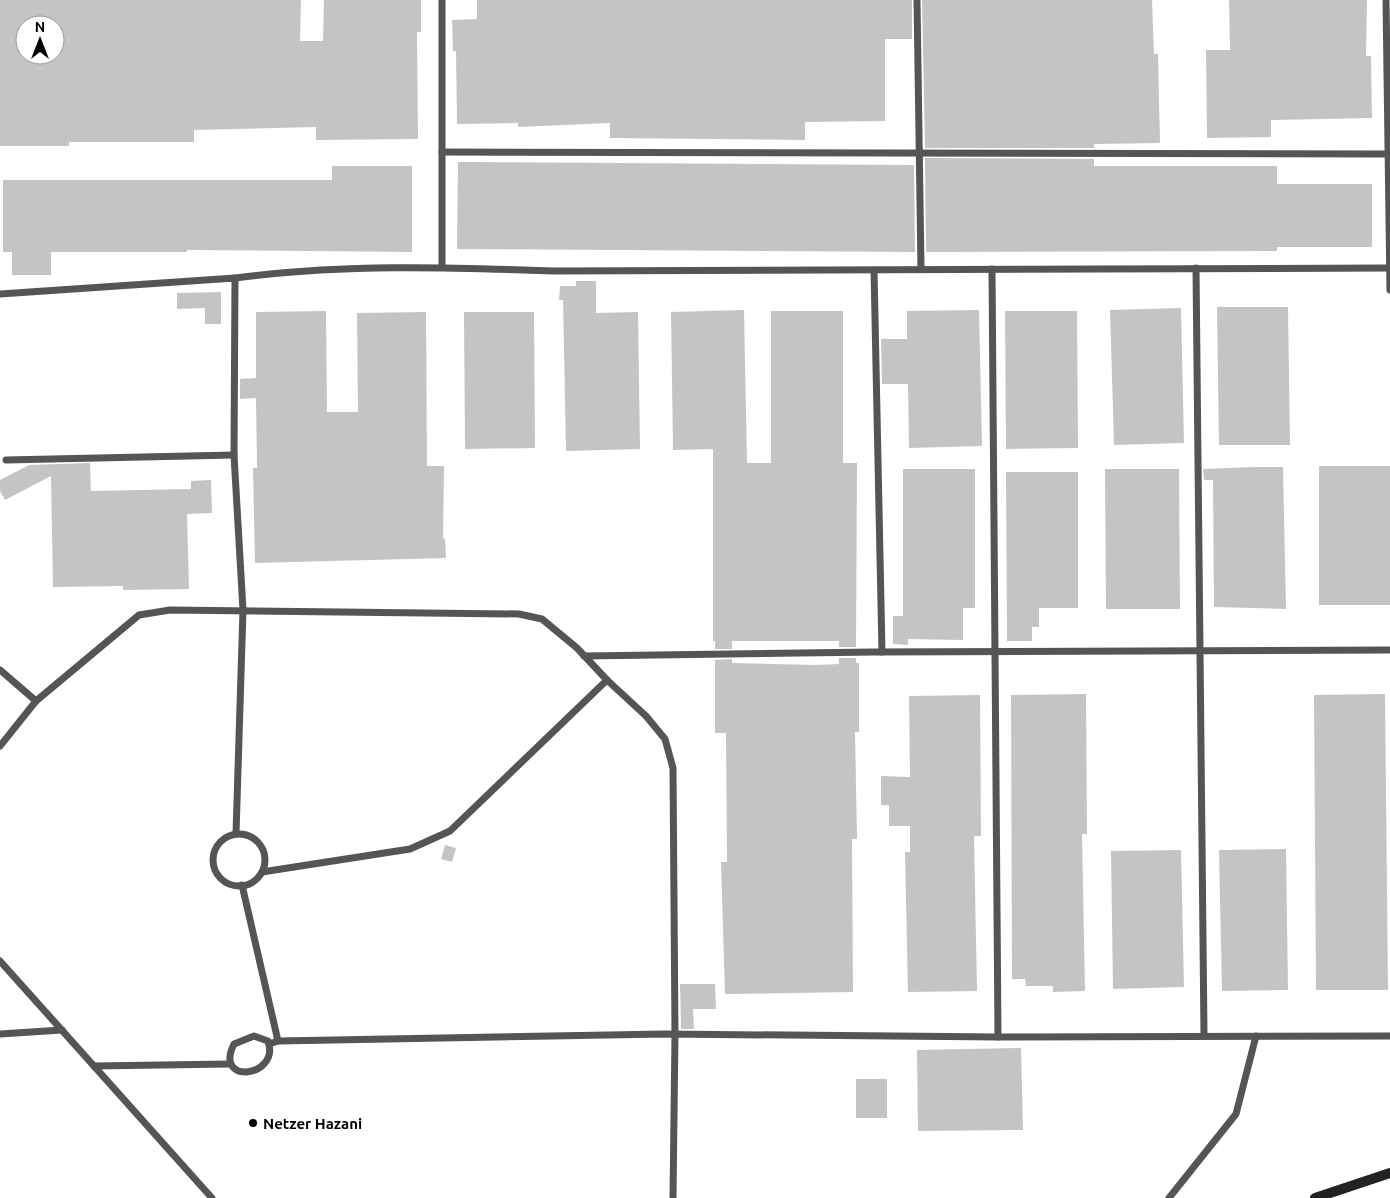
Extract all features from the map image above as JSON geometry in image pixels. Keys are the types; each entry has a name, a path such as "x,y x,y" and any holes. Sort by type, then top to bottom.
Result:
{"street":[{"path":"1315,1198 1390,1173"}],"lane":[{"path":"442,0 442,267"},
{"path":"917,0 920,270"},
{"path":"1386,0 1390,290"},
{"path":"442,152 1389,154"},
{"path":"0,294 235,278 270,273 442,267 554,271 1389,268"},
{"path":"1196,268 1204,1035"},
{"path":"992,269 998,1037"},
{"path":"874,270 882,652"},
{"path":"235,278 234,455 243,610 236,834"},
{"path":"6,460 234,455"},
{"path":"0,746 36,701 139,615 170,610 243,610 519,614 542,620 584,656 646,716 665,739 673,768 675,1034 673,1198"},
{"path":"584,656 882,652 1390,650"},
{"path":"0,670 36,701"},
{"path":"262,872 410,849 450,831 607,680"},
{"path":"236,834 248,835 257,840 264,850 266,860 262,872 256,880 242,885 225,882 213,864 214,853 218,844 227,837 236,834"},
{"path":"242,885 278,1041"},
{"path":"0,960 212,1198"},
{"path":"0,1034 62,1030"},
{"path":"269,1044 278,1041 675,1034 998,1037 1390,1036"},
{"path":"258,1036 268,1041 269,1044 269,1055 262,1067 245,1072 237,1070 230,1064 228,1058 234,1044 243,1039 258,1036"},
{"path":"1170,1198 1236,1114 1256,1036"},
{"path":"94,1066 230,1064"}],"building":[{"path":"0,0 301,0 300,41 323,41 324,0 421,0 421,32 417,32 418,139 316,140 316,127 194,130 194,142 69,142 69,146 0,146"},
{"path":"477,0 912,0 912,39 885,39 885,121 805,122 805,140 610,138 610,123 518,127 518,123 457,124 456,51 453,51 452,20 477,19"},
{"path":"922,0 1152,0 1154,54 1158,54 1160,143 1094,144 1094,148 925,148"},
{"path":"1229,0 1367,0 1366,56 1371,56 1372,118 1271,120 1271,137 1207,138 1206,50 1230,50"},
{"path":"925,158 1094,159 1094,166 1277,166 1277,184 1372,184 1372,247 1277,247 1277,251 926,252"},
{"path":"458,162 914,165 915,252 457,249"},
{"path":"332,166 412,166 412,252 187,250 187,252 51,252 51,275 12,275 12,252 3,252 3,180 332,180"},
{"path":"576,281 596,281 596,313 638,312 640,449 566,451 563,300 559,300 560,286 576,286"},
{"path":"221,292 221,324 205,324 205,308 177,309 177,293"},
{"path":"1217,307 1288,307 1290,445 1219,445"},
{"path":"1181,308 1184,443 1114,445 1110,310"},
{"path":"744,310 747,463 771,463 771,311 843,311 843,463 857,463 856,647 839,647 839,641 732,641 732,649 715,649 715,641 713,641 713,449 673,450 671,312"},
{"path":"979,310 982,446 909,448 908,384 882,384 881,339 907,339 907,311"},
{"path":"326,311 327,412 358,412 357,313 426,312 427,466 444,466 443,539 445,538 446,558 255,563 253,468 257,468 256,398 240,399 240,379 256,378 256,312"},
{"path":"1005,311 1077,311 1078,448 1006,449"},
{"path":"464,312 534,312 535,448 465,449"},
{"path":"90,463 91,491 191,489 191,481 211,480 212,513 187,514 189,589 123,590 123,586 53,587 51,476 5,500 0,491 0,480 29,465"},
{"path":"1319,466 1390,466 1390,605 1319,605"},
{"path":"1283,467 1286,609 1214,607 1213,480 1204,480 1203,469"},
{"path":"903,469 975,469 975,608 963,608 963,640 908,639 908,645 893,644 893,616 903,616"},
{"path":"1105,469 1179,469 1180,609 1106,609"},
{"path":"1006,472 1078,472 1078,608 1039,608 1039,627 1032,627 1032,641 1007,641"},
{"path":"839,658 856,658 856,663 859,663 859,732 855,732 857,839 852,839 853,992 725,994 721,862 727,862 726,733 715,733 715,660 732,659 732,663 815,665 839,664"},
{"path":"1086,694 1087,834 1082,834 1085,991 1053,992 1053,986 1026,986 1025,979 1012,979 1011,695"},
{"path":"1385,694 1388,990 1316,990 1314,695"},
{"path":"980,695 981,836 974,836 977,991 908,992 905,852 910,852 910,826 889,826 889,805 881,805 881,776 910,777 909,696"},
{"path":"445,845 456,848 452,862 441,859"},
{"path":"1286,849 1288,990 1222,991 1219,850"},
{"path":"1181,850 1184,987 1113,989 1111,851"},
{"path":"680,984 715,984 716,1009 693,1009 694,1029 681,1029"},
{"path":"1021,1048 1023,1130 918,1131 917,1050"},
{"path":"856,1079 887,1079 887,1118 856,1118"}],"place":[{"name":"Netzer Hazani","path":"253,1123"}]}
